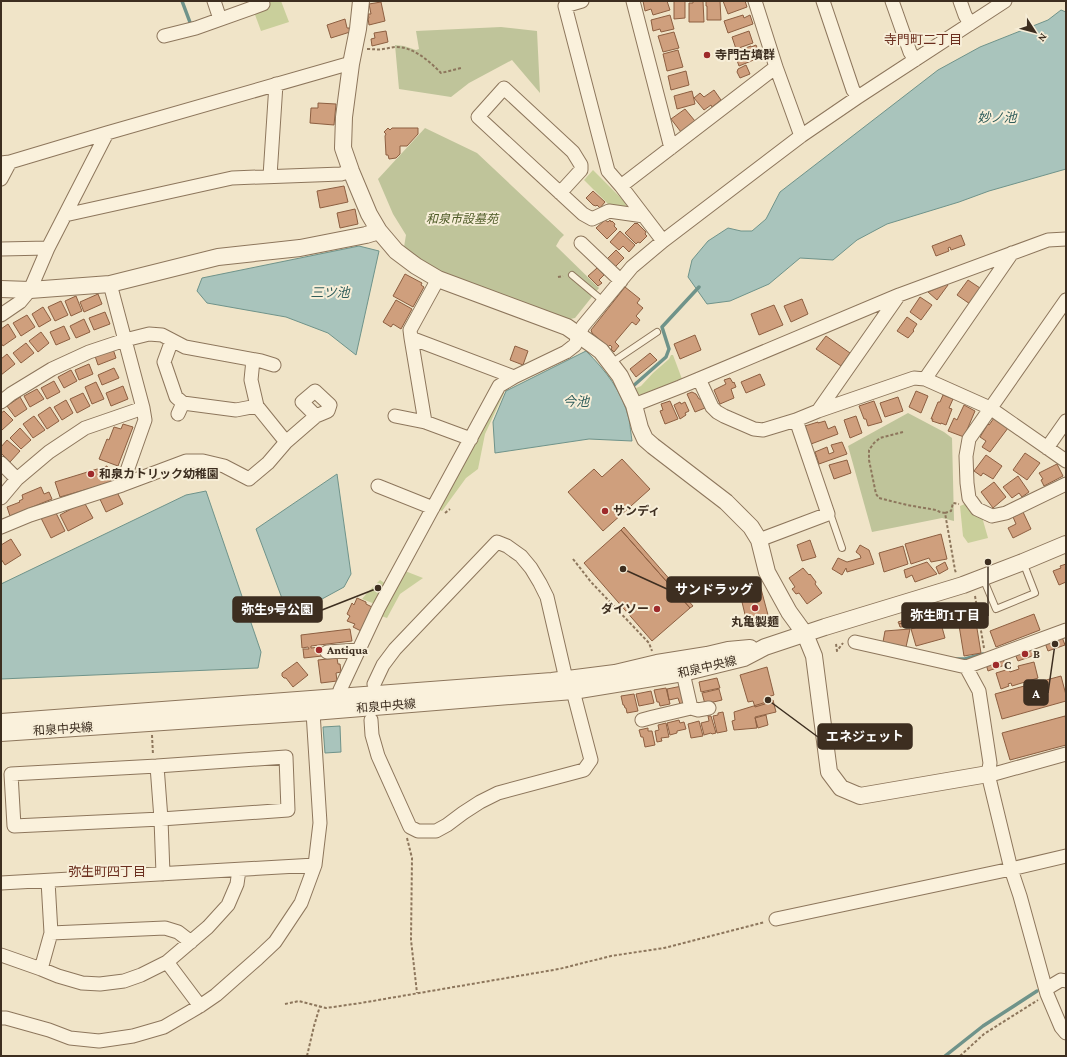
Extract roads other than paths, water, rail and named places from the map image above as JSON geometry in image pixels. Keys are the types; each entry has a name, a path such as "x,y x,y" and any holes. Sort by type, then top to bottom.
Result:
{"street":[{"path":"214,1 220,19"},
{"path":"164,36 196,28 263,4 262,1"},
{"path":"361,1 344,117 343,148 350,171 369,214 379,231 396,251 416,266 438,279 567,327 579,334 601,351 620,376 634,405 640,428 645,439 726,502 751,527 759,540 767,572 789,612 805,634 814,656 829,772 841,788 860,796 994,774 1066,754"},
{"path":"582,1 565,6 608,171 663,241"},
{"path":"633,1 671,148"},
{"path":"755,1 776,67 801,136"},
{"path":"823,1 853,90 858,97"},
{"path":"892,1 910,52 915,60"},
{"path":"960,1 970,24"},
{"path":"339,698 340,690 378,609 499,386 514,377 566,352 575,345 583,326 632,267 663,241 801,136 1005,1"},
{"path":"1,179 6,162 346,64 351,64"},
{"path":"621,186 776,67"},
{"path":"270,176 276,84"},
{"path":"560,193 582,170 580,165 573,152 504,88 478,117 560,193 583,214 592,218 609,210 644,216"},
{"path":"1,315 20,302 30,290 48,248 107,133"},
{"path":"65,214 232,178 340,174 350,171"},
{"path":"1,289 30,290 110,284 218,256 300,248 379,231"},
{"path":"634,405 899,295 1048,240 1066,239"},
{"path":"581,243 621,281"},
{"path":"1,249 48,248"},
{"path":"925,379 1012,253"},
{"path":"425,422 410,330 438,279"},
{"path":"110,284 145,420 122,485"},
{"path":"818,411 899,295"},
{"path":"1066,300 969,439 966,456 967,483 971,501 978,509 992,516 1006,513 1066,484"},
{"path":"1,402 11,394 52,369 89,352 149,334 162,335 185,347 261,361 274,365"},
{"path":"411,338 514,377"},
{"path":"172,340 164,362 181,409 236,410 257,406"},
{"path":"253,360 251,380 257,406 286,442"},
{"path":"698,379 712,406 717,412 754,429 763,430 796,420 914,378 925,379 990,408 1066,461"},
{"path":"1,498 17,479 49,452 86,428 143,408"},
{"path":"1,527 30,515 122,485 186,461 203,461 224,466 249,479 268,463 286,442 316,416"},
{"path":"395,416 425,422 471,439"},
{"path":"759,540 828,514 796,420"},
{"path":"1047,448 1066,421"},
{"path":"1,463 17,479"},
{"path":"378,486 433,508"},
{"path":"371,720 372,735 378,756 410,827 418,831 436,831 480,802 498,793 584,770 591,760 569,685 547,597 531,568 521,556 507,546 497,542 395,649 383,665 374,684"},
{"name":"和泉中央線","path":"1,733 314,712 683,673 744,658 765,647 963,585 1066,544"},
{"path":"855,642 966,666 1066,630"},
{"name":"和泉中央線","path":"1,722 552,682 569,685 615,673 728,650 765,647"},
{"path":"327,652 359,650"},
{"path":"966,666 979,691 990,763 988,774 1011,869 1020,896 1046,992 1061,1027 1066,1033"},
{"path":"683,673 691,708"},
{"path":"649,714 691,708 698,710 709,708"},
{"path":"1,1018 6,1018 49,1030 70,1038 99,1041 133,1036 164,1027 200,1006 216,995 275,942 301,903 315,865 320,823 314,712"},
{"path":"286,757 288,810 161,819 7,827 11,774 286,757"},
{"path":"155,766 161,819 163,874"},
{"path":"776,919 1066,856"},
{"path":"1,883 315,865"},
{"path":"1,955 58,976 82,983 100,984 124,981 141,975 167,962 208,928 228,905 237,884 239,870"},
{"path":"41,969 51,932 48,881"},
{"path":"51,932 165,928 178,932 191,942"},
{"path":"167,962 200,1006"},
{"path":"1046,992 1061,980 1066,981"}],"lane":[{"path":"572,275 603,302"},
{"path":"611,363 657,332"},
{"path":"828,514 831,516 842,548"},
{"path":"983,578 996,609 1034,593 1023,562"}],"water":[{"name":"妙ノ池","path":"1061,10 1066,12 1066,169 989,191 959,202 887,224 857,240 833,260 800,258 769,284 730,301 707,304 688,277 692,260 708,241 728,228 741,231 752,231 766,219 780,192 938,70 980,47 1048,20"},
{"name":"三ツ池","path":"359,246 379,251 356,355 328,333 286,317 207,303 197,291 202,278"},
{"name":"今池","path":"586,351 607,374 618,390 629,419 632,441 589,439 495,453 493,422 506,391"},
{"path":"337,474 351,574 344,587 289,617 256,529"},
{"path":"206,491 261,652 258,668 1,679 1,584 186,495"},
{"path":"340,726 341,752 325,753 323,727"}],"waterway":[{"path":"182,1 191,25"},
{"path":"632,387 666,357 669,349 662,327 699,287"},
{"path":"956,659 965,659 983,654"},
{"path":"945,1056 983,1026 1037,991"}],"place":[{"name":"寺門古墳群","path":"707,55"},
{"name":"和泉カトリック幼稚園","path":"91,474"},
{"name":"サンディ","path":"605,511"},
{"name":"弥生町1丁目","path":"988,562"},
{"name":"サンドラッグ","path":"623,569"},
{"name":"弥生9号公園","path":"378,588"},
{"name":"丸亀製麺","path":"755,608"},
{"name":"ダイソー","path":"657,609"},
{"name":"A","path":"1055,644"},
{"name":"Antiqua","path":"319,650"},
{"name":"B","path":"1025,654"},
{"name":"C","path":"996,665"},
{"name":"エネジェット","path":"768,700"}],"district":[{"name":"寺門町二丁目","path":"923,39"},
{"name":"弥生町四丁目","path":"107,871"}],"park label":[{"name":"和泉市設墓苑","path":"462,219"}]}
